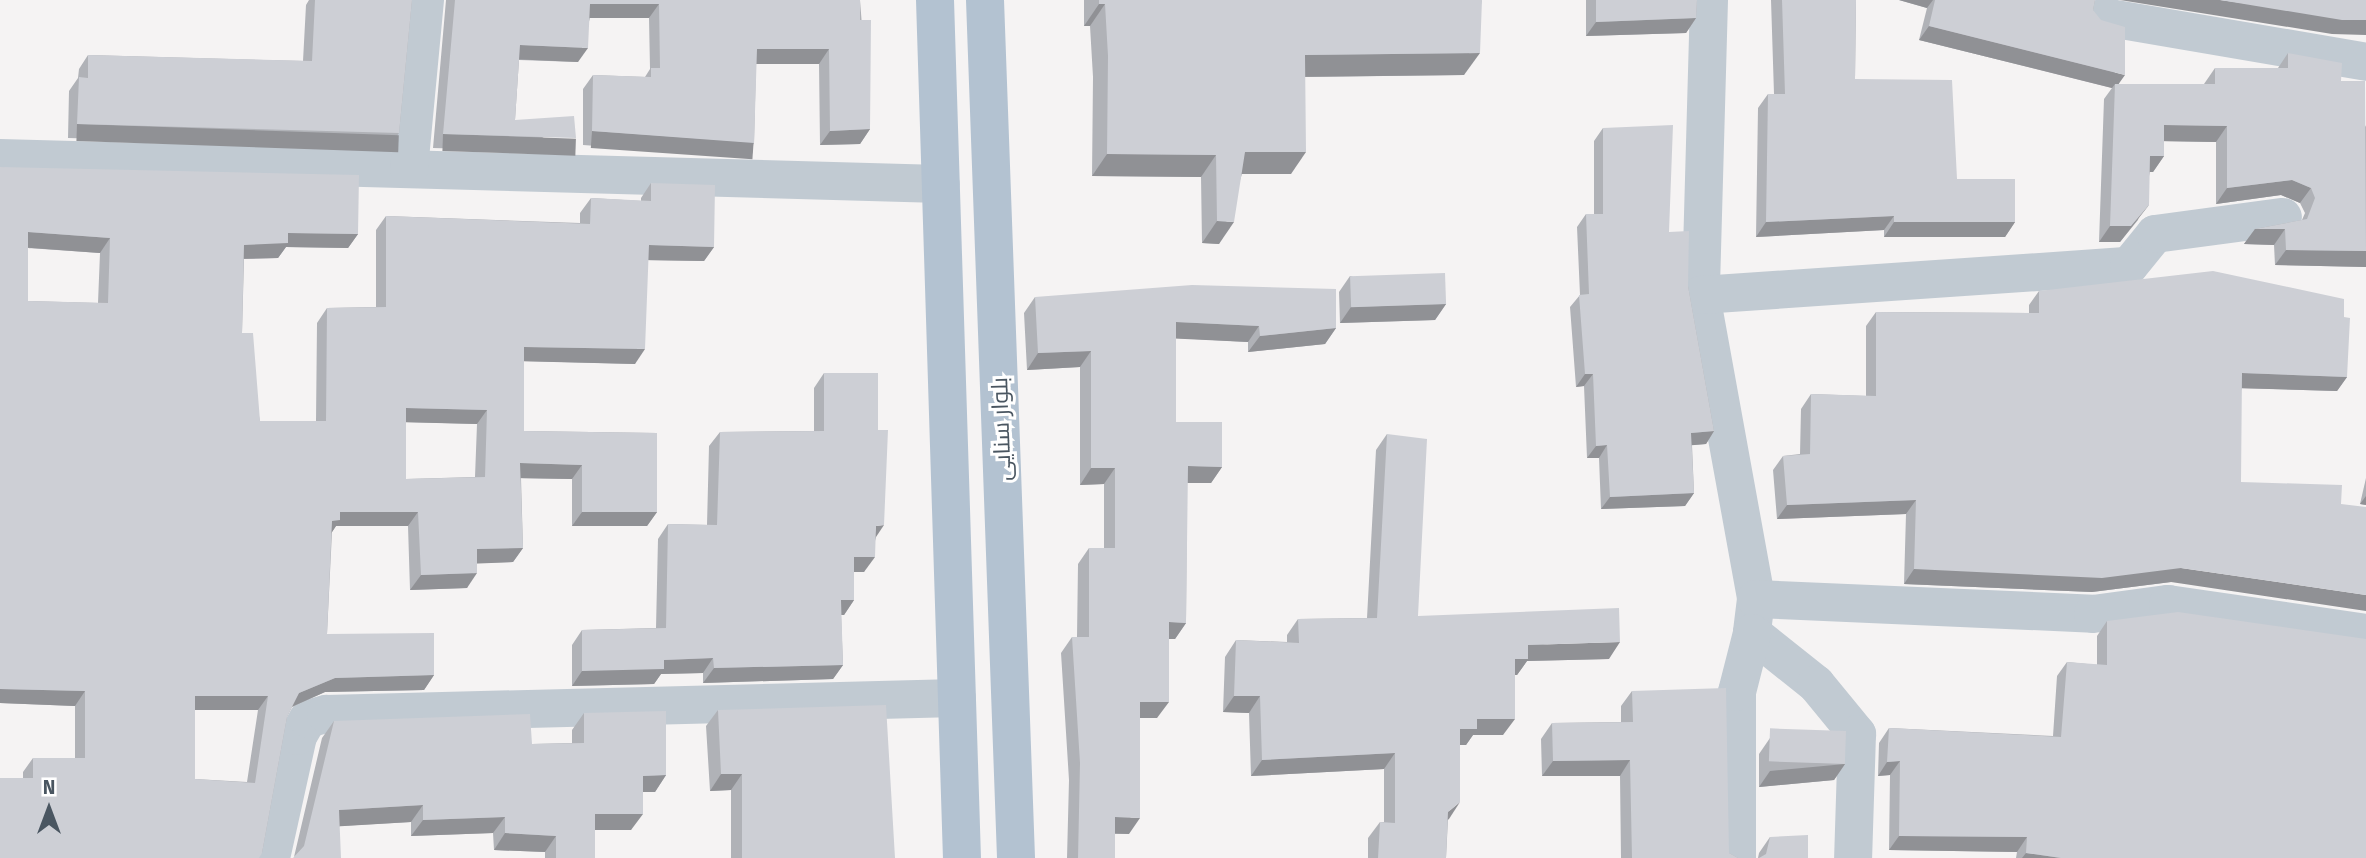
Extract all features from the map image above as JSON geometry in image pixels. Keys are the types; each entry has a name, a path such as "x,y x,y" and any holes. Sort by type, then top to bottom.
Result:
{"main road":[{"path":"935,0 962,858"},
{"name":"بلوار سنایی","path":"985,0 1016,858"}],"street":[{"path":"409,169 425,0"},
{"path":"1709,0 1701,295 1754,616 1737,692 1738,858"},
{"path":"2104,17 2366,62"},
{"path":"0,158 941,184"},
{"path":"1701,295 2129,267 2155,234 2283,217"},
{"path":"1754,616 2093,614 2168,604 2366,633"},
{"path":"1754,616 1857,734 1853,858"},
{"path":"271,858 299,736 308,719 326,714 957,698"}],"building":[{"path":"315,0 412,0 399,133 77,124 79,77 88,78 88,55 312,61"},
{"path":"455,0 860,0 860,20 871,20 870,129 830,131 829,49 757,49 754,143 592,131 593,75 651,77 651,68 660,68 659,4 590,4 588,48 520,45 515,120 574,116 576,138 443,134"},
{"path":"1099,0 1482,0 1480,53 1305,55 1306,152 1245,152 1234,222 1217,221 1216,155 1107,154 1108,56 1105,4 1099,4"},
{"path":"1596,0 1697,0 1696,18 1596,22"},
{"path":"1782,0 1856,0 1855,79 1952,80 1957,179 2015,179 2015,222 1894,222 1894,216 1766,222 1768,94 1785,94"},
{"path":"1935,0 2095,0 2093,10 2101,20 2125,27 2125,75 1929,26"},
{"path":"2220,0 2366,0 2366,20 2342,20"},
{"path":"2288,53 2342,63 2341,81 2365,81 2366,251 2286,250 2285,229 2255,229 2307,219 2315,198 2311,188 2292,180 2227,188 2227,126 2164,125 2164,156 2150,156 2149,205 2131,226 2110,226 2115,84 2215,84 2215,68 2288,68"},
{"path":"1673,125 1669,232 1689,231 1688,286 1714,431 1691,433 1694,493 1610,497 1607,445 1596,446 1593,374 1585,374 1579,295 1589,294 1586,214 1603,214 1603,128"},
{"path":"0,167 359,175 358,234 288,233 288,243 244,245 242,333 253,333 260,421 326,421 327,308 386,307 386,216 590,224 591,198 651,201 651,183 715,185 714,247 649,245 645,349 524,347 524,431 657,433 657,512 582,512 582,465 520,463 523,548 477,549 477,573 421,575 418,512 340,512 340,520 332,521 327,634 434,633 434,675 335,678 299,693 287,717 259,858 0,858 0,778 33,778 33,758 85,758 85,691 0,689","holes":["28,232 110,238 108,303 28,301","406,408 487,410 485,477 406,479","195,696 268,696 255,783 195,779"]},
{"path":"2213,271 2344,299 2344,317 2350,318 2347,377 2242,373 2241,482 2342,485 2341,504 2366,507 2366,595 2181,568 2102,578 1914,569 1916,500 1787,505 1783,456 1810,454 1811,394 1876,396 1876,312 2039,313 2039,291"},
{"path":"1445,273 1446,304 1351,307 1350,276"},
{"path":"1192,285 1336,289 1336,328 1260,336 1259,326 1176,322 1176,422 1222,422 1222,467 1188,466 1186,623 1169,622 1169,702 1140,702 1140,818 1115,817 1115,858 1078,858 1080,763 1072,637 1089,637 1089,548 1115,548 1115,468 1091,468 1091,351 1038,353 1035,297"},
{"path":"824,373 878,373 878,430 888,430 884,525 876,526 875,557 854,557 854,600 841,600 843,665 714,668 713,658 664,660 664,669 582,671 582,630 666,628 668,524 717,525 720,432 824,431"},
{"path":"1387,434 1427,439 1418,616 1619,608 1620,642 1528,645 1528,659 1515,659 1515,719 1477,719 1477,729 1460,729 1460,802 1448,812 1446,858 1378,858 1380,822 1395,823 1395,753 1262,760 1260,696 1234,696 1236,640 1299,643 1298,619 1377,618"},
{"path":"2178,612 2366,639 2366,858 2061,858 2026,853 2027,837 1899,836 1900,761 1887,762 1889,728 2061,737 2067,662 2107,665 2107,621"},
{"path":"1726,688 1729,853 1738,858 1632,858 1630,760 1553,761 1552,723 1633,722 1632,691"},
{"path":"886,705 895,858 742,858 742,774 721,774 718,710"},
{"path":"666,711 666,775 643,776 643,814 595,814 595,858 556,858 556,836 505,833 505,817 423,820 423,805 339,810 341,858 293,858 304,846 334,721 530,714 532,744 584,743 584,713"},
{"path":"1770,728 1846,731 1845,764 1769,761"},
{"path":"1808,835 1808,858 1759,858 1766,854 1770,837"}]}
